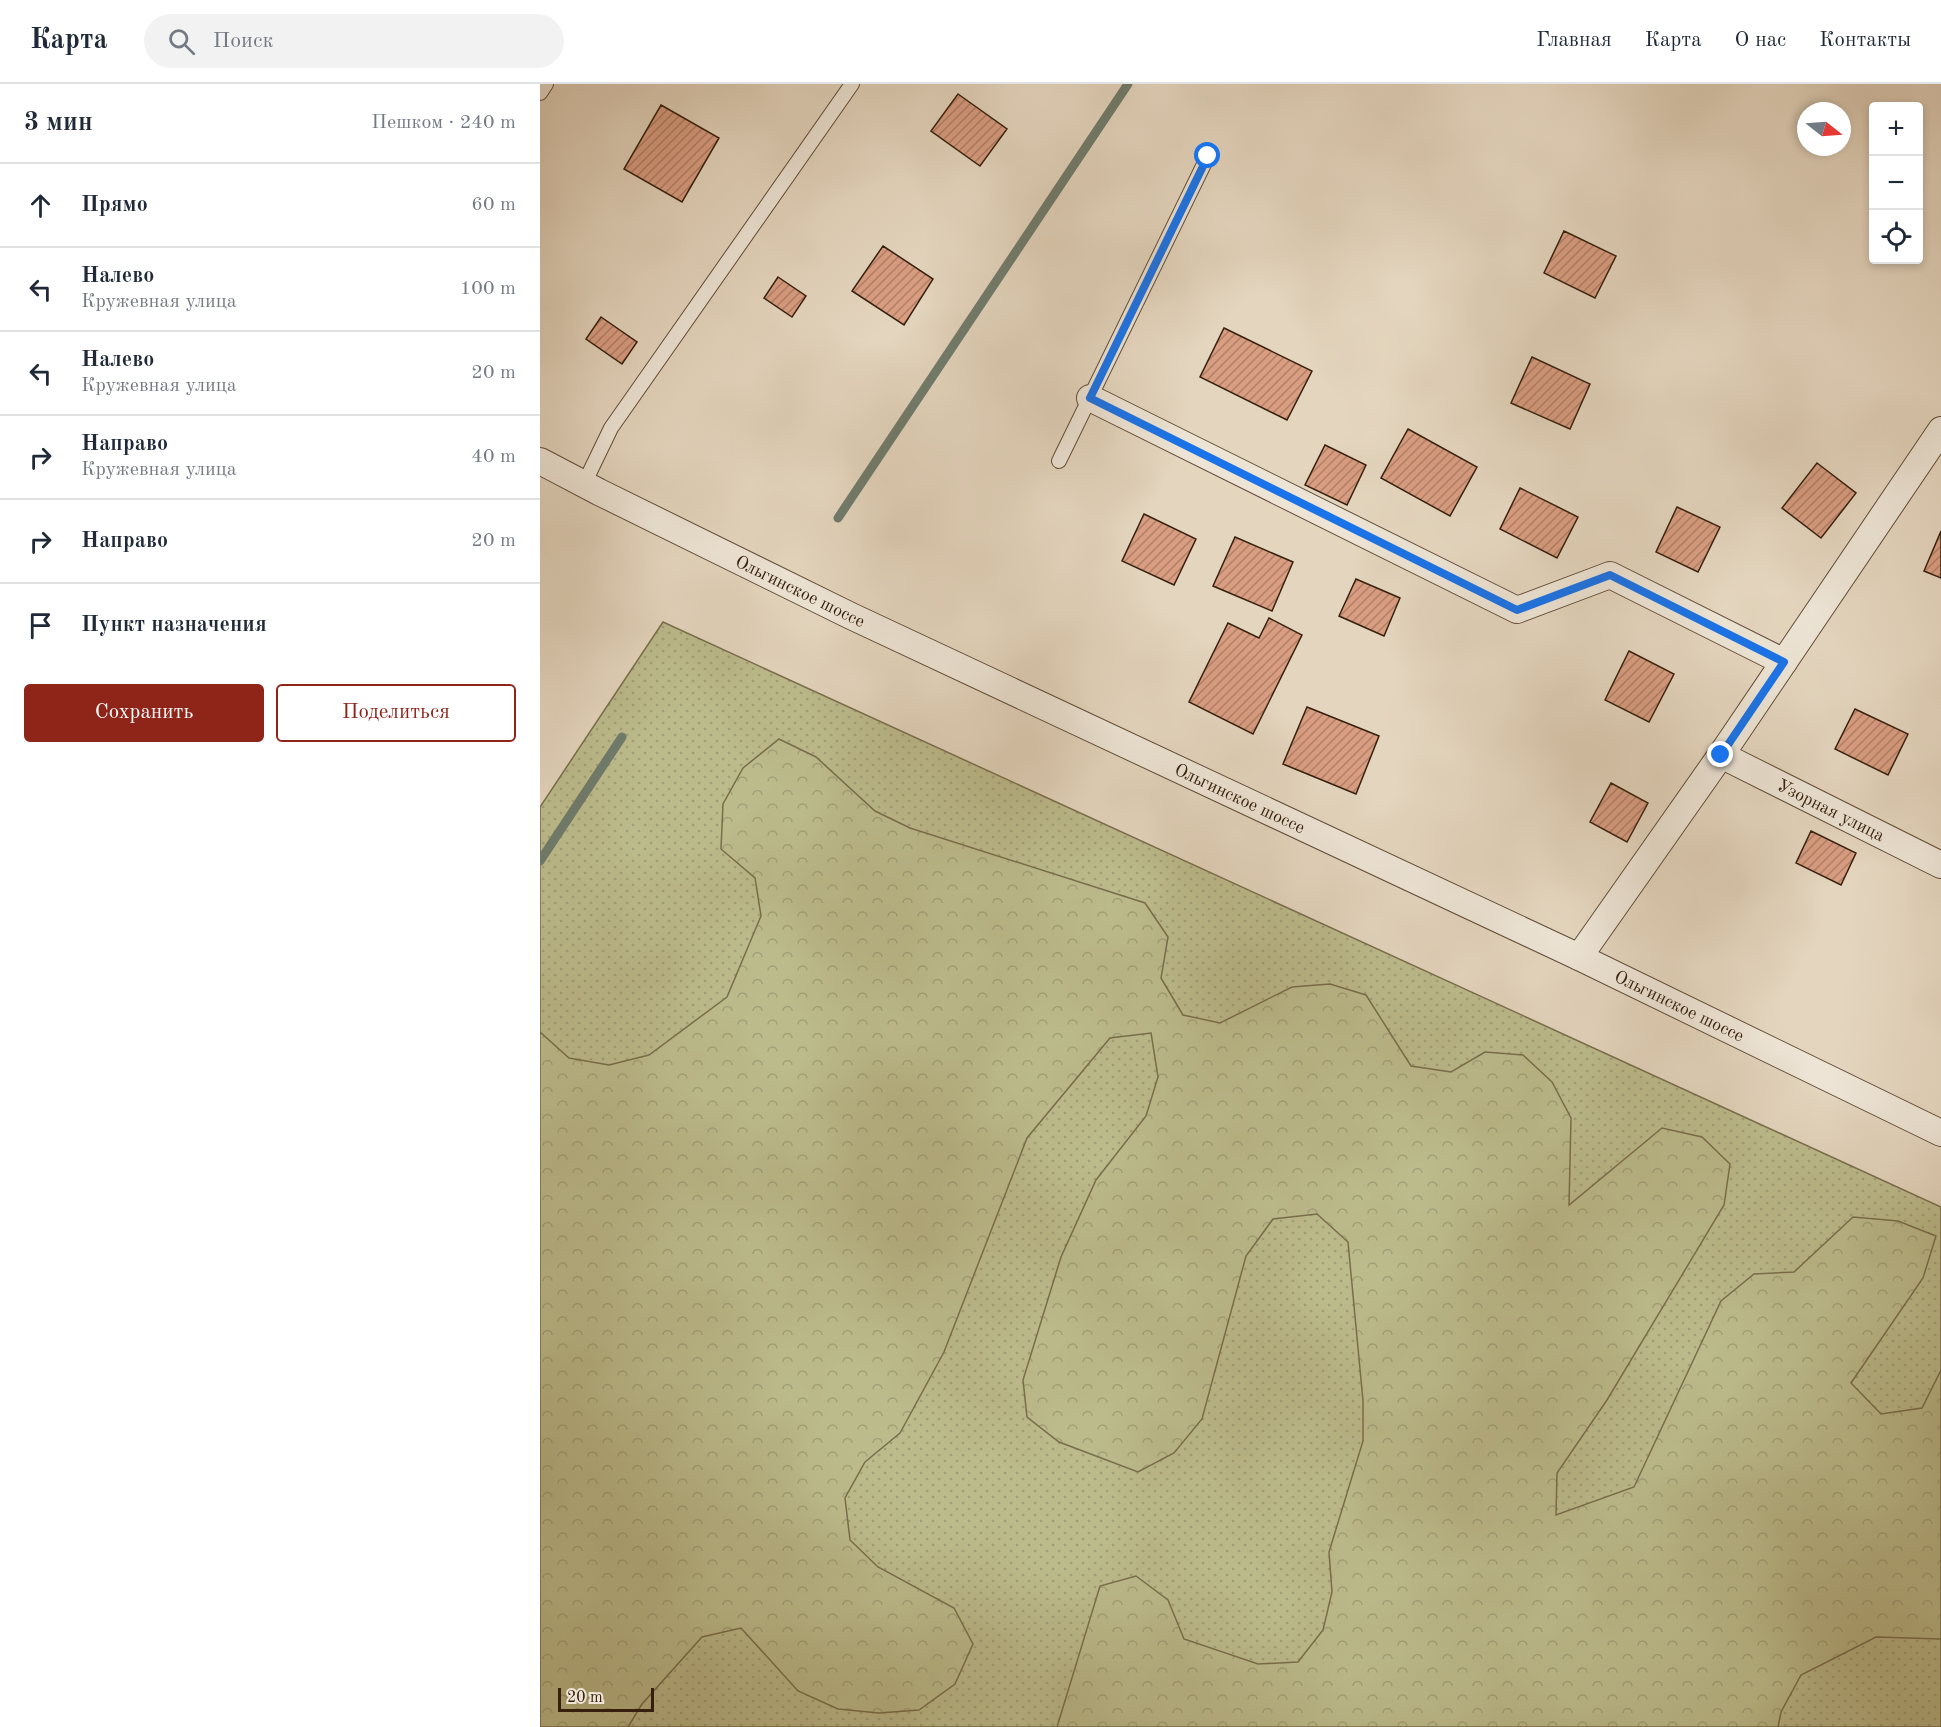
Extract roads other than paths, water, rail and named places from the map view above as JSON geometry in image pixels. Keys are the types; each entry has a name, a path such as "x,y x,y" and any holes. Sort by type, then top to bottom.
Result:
{"street":[{"path":"1090,398 1517,610 1610,575 1784,662"},
{"path":"1579,957 1721,755 1941,430"},
{"name":"Ольгинское шоссе","path":"540,461 851,616 1579,957 1941,1133"},
{"name":"Узорная улица","path":"1721,755 1941,865"}],"lane":[{"path":"540,93 546,84"},
{"path":"584,484 611,428 852,84"},
{"path":"1059,460 1208,156"}],"waterway":[{"path":"838,518 1128,84"},
{"path":"540,861 622,737"}]}
